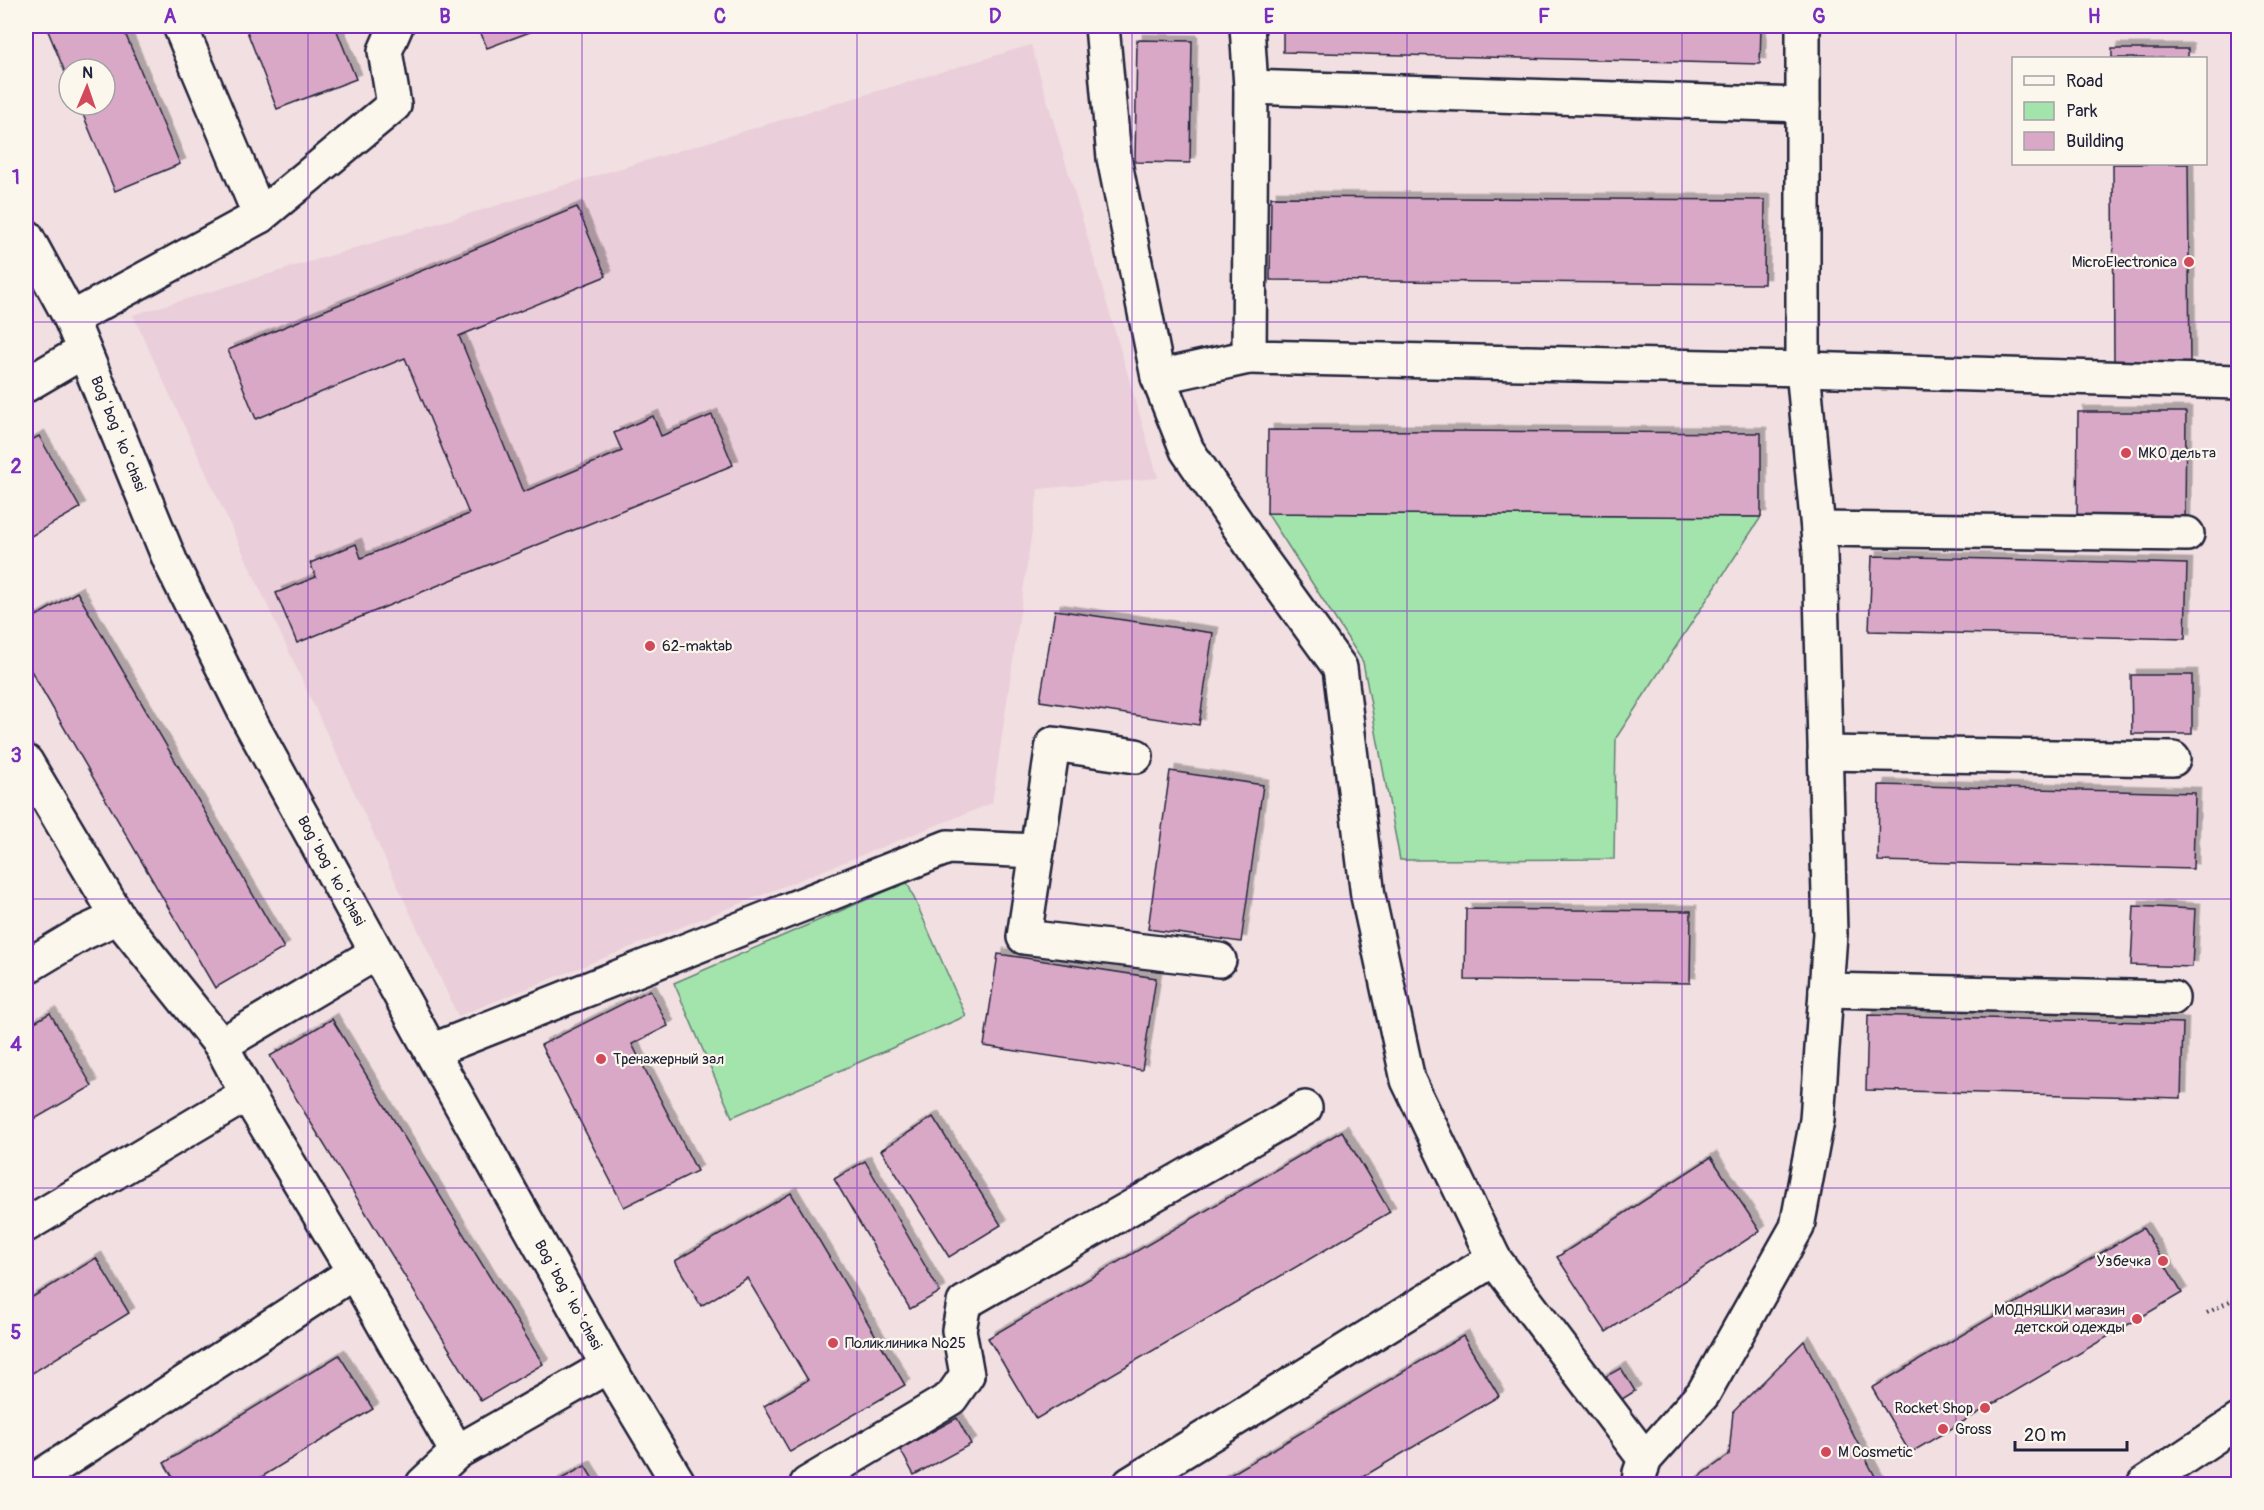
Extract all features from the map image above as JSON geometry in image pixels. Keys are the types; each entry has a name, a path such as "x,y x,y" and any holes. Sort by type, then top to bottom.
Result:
{"street":[{"path":"180,26 260,216"},
{"path":"71,319 260,216 394,105 385,51 396,26"},
{"path":"1102,26 1114,159 1158,377 1187,450 1261,559 1340,668 1368,896 1408,1080 1494,1259 1642,1472 1704,1394 1797,1227 1817,1120 1830,934 1818,529 1803,369 1803,26"},
{"path":"1247,26 1251,87 1249,357"},
{"path":"1251,87 1803,105"},
{"name":"Bogʻbogʻ koʻchasi","path":"26,236 71,319 171,563 248,718 608,1366 679,1485"},
{"path":"26,385 84,351"},
{"path":"1158,377 1249,357 1803,369 2238,382"},
{"path":"1818,529 2187,534"},
{"path":"1136,756 1053,744 1024,937 1219,960"},
{"path":"1825,753 2173,759"},
{"path":"26,762 118,917 221,1045 247,1094 354,1272 457,1452"},
{"path":"431,1051 948,847 1037,851"},
{"path":"26,967 81,934 118,917"},
{"path":"221,1045 376,952"},
{"path":"1826,990 2172,998"},
{"path":"26,1225 247,1094"},
{"path":"807,1485 951,1398 967,1375 959,1330 964,1303 1305,1108"},
{"path":"1130,1485 1494,1259"},
{"path":"28,1483 354,1272"},
{"path":"423,1485 457,1452 608,1366"},
{"path":"2144,1485 2238,1421"}],"path":[{"path":"2206,1313 2238,1297"}],"shaded area":[{"name":"62-maktab","path":"1031,45 1158,478 1038,489 992,803 458,1016 133,315"}],"green space":[{"path":"1267,513 1761,517 1616,738 1614,859 1400,860 1363,662"},
{"path":"907,882 966,1016 732,1117 674,983"}],"building":[{"path":"46,26 122,26 180,164 115,191 84,117 117,117 117,57 59,57"},
{"path":"245,26 335,26 356,79 277,109"},
{"path":"478,26 546,26 487,48"},
{"path":"1283,26 1761,26 1760,64 1283,52"},
{"path":"1137,40 1192,41 1190,163 1135,162"},
{"path":"2112,49 2188,49 2188,57 2112,57"},
{"path":"2113,165 2188,165 2190,363 2114,363"},
{"path":"1271,197 1765,200 1764,284 1270,280"},
{"path":"577,207 606,276 459,336 523,492 622,451 614,433 653,416 661,436 712,415 733,465 297,643 276,593 316,577 310,563 356,544 361,558 469,514 405,358 256,419 228,350"},
{"path":"2078,412 2186,412 2185,521 2077,520"},
{"path":"1268,430 1761,433 1761,517 1267,513"},
{"path":"39,436 80,508 26,539 26,443"},
{"path":"1872,556 2187,564 2185,639 1869,631"},
{"path":"77,592 284,948 215,988 26,662 26,622"},
{"path":"1055,610 1213,633 1199,725 1040,701"},
{"path":"2131,675 2192,675 2192,734 2132,734"},
{"path":"1170,771 1263,785 1241,942 1148,929"},
{"path":"1879,785 2195,793 2193,869 1878,861"},
{"path":"2134,906 2195,909 2192,967 2131,965"},
{"path":"1466,909 1691,911 1690,983 1465,980"},
{"path":"998,954 1156,978 1142,1070 984,1046"},
{"path":"650,990 668,1026 632,1044 697,1171 624,1207 541,1045"},
{"path":"50,1013 92,1086 26,1124 26,1027"},
{"path":"1868,1015 2183,1023 2181,1098 1866,1090"},
{"path":"332,1019 543,1364 481,1401 270,1056"},
{"path":"933,1117 1001,1225 949,1257 881,1150"},
{"path":"1342,1131 1390,1212 1036,1419 988,1338"},
{"path":"1711,1157 1760,1231 1606,1332 1557,1257"},
{"path":"865,1161 940,1292 910,1309 834,1179"},
{"name":"Поликлиника №25","path":"791,1193 905,1385 790,1452 764,1406 808,1380 747,1278 701,1306 675,1261"},
{"path":"2143,1228 2182,1293 1910,1453 1872,1388"},
{"path":"96,1258 129,1313 26,1377 26,1301"},
{"path":"1463,1336 1499,1396 1351,1484 1215,1484"},
{"path":"1804,1341 1879,1484 1689,1484 1729,1455 1733,1412"},
{"path":"339,1355 373,1409 250,1484 177,1484 164,1463"},
{"path":"1621,1368 1635,1391 1616,1403 1601,1379"},
{"path":"957,1418 971,1444 914,1475 900,1449"},
{"path":"585,1466 596,1484 552,1484"}],"place":[{"name":"MicroElectronica","path":"2189,262"},
{"name":"МКО дельта","path":"2126,453"},
{"name":"62-maktab","path":"650,646"},
{"name":"Тренажерный зал","path":"601,1059"},
{"name":"Узбечка","path":"2163,1261"},
{"name":"МОДНЯШКИ магазин детской одежды","path":"2137,1319"},
{"name":"Поликлиника №25","path":"833,1343"},
{"name":"Rocket Shop","path":"1985,1408"},
{"name":"Gross","path":"1943,1429"},
{"name":"M Cosmetic","path":"1826,1452"}]}
